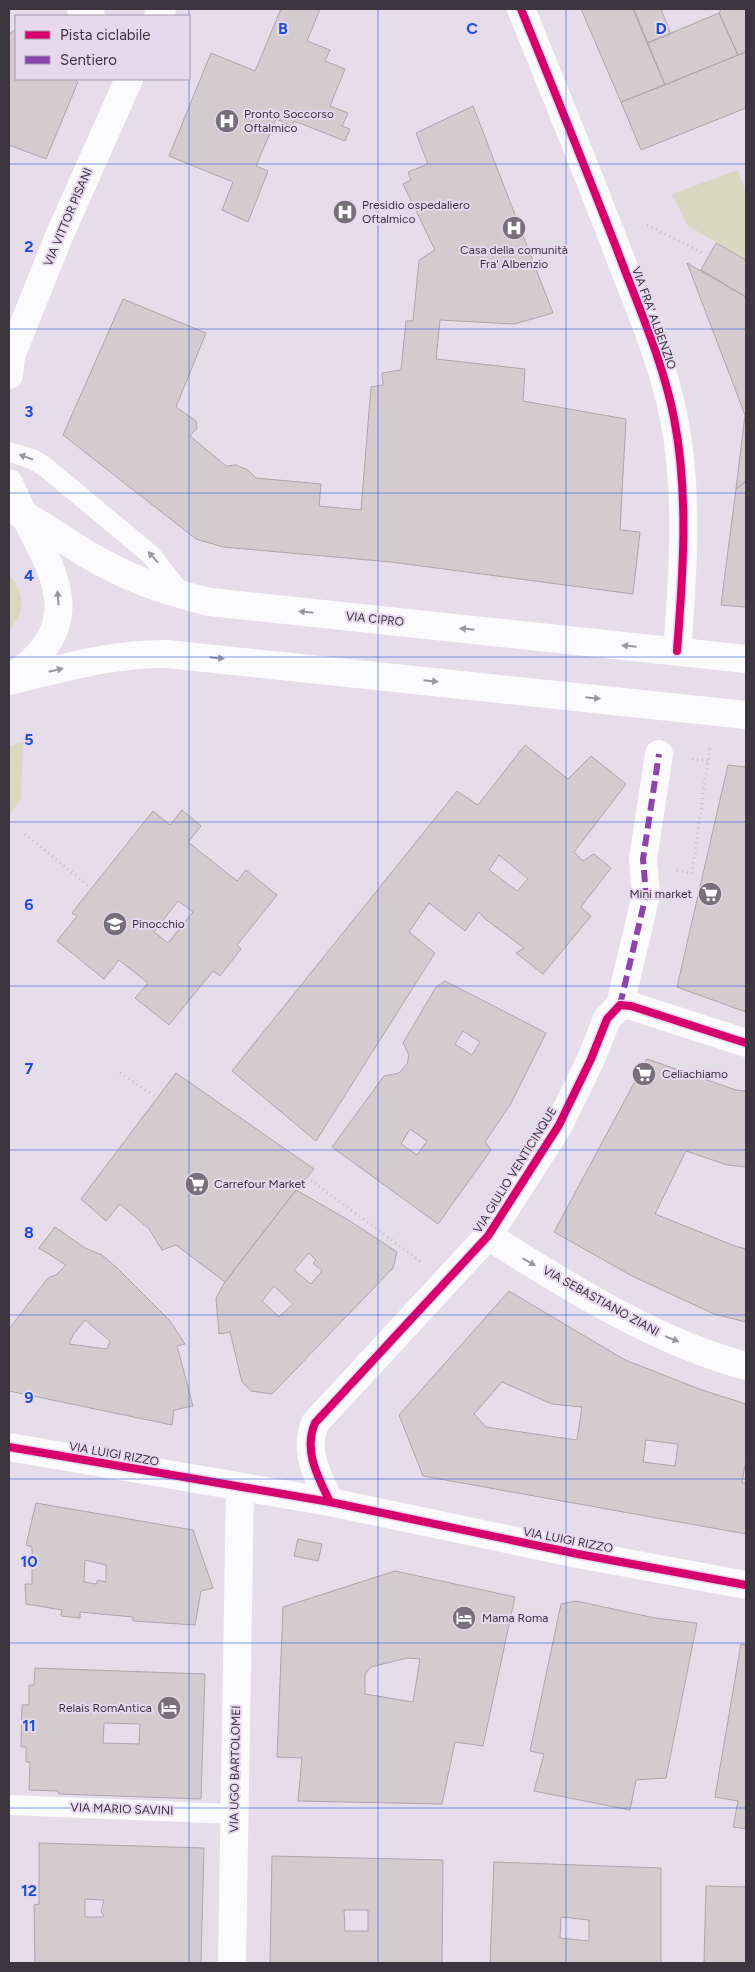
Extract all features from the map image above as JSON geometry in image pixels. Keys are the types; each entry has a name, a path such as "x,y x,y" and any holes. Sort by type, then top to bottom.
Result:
{"street":[{"name":"VIA FRA' ALBENZIO","path":"521,9 646,324 669,396 679,449 682,496 681,588 677,652"},
{"name":"VIA VITTOR PISANI","path":"9,363 60,234 129,80"},
{"path":"9,483 16,512 53,574 58,594 58,615 54,631 45,648 24,669 9,680"},
{"name":"VIA CIPRO","path":"16,512 113,569 136,580 183,596 220,603 746,658"},
{"path":"9,680 119,656 144,653 167,654 746,715"},
{"name":"VIA GIULIO VENTICINQUE","path":"330,1502 314,1467 309,1445 312,1431 320,1416 488,1236 559,1125 591,1059 607,1019 620,1005 646,895 643,859 659,754"},
{"path":"620,1005 631,1006 746,1043"},
{"name":"VIA SEBASTIANO ZIANI","path":"488,1236 633,1321 668,1338 746,1366"},
{"name":"VIA LUIGI RIZZO","path":"9,1447 330,1502 578,1554 746,1585"},
{"name":"VIA UGO BARTOLOMEI","path":"228,1485 238,1576 232,1963"}],"lane":[{"path":"9,452 32,459 44,466 151,555 183,596"},
{"name":"VIA MARIO SAVINI","path":"9,1805 234,1814"}],"path":[{"path":"647,225 703,252"},
{"path":"674,870 692,872 710,746"},
{"path":"25,834 90,888"},
{"path":"120,1073 156,1097"},
{"path":"307,1177 404,1249"}],"green space":[{"path":"738,170 746,193 746,260 687,225 672,194"},
{"path":"9,575 18,588 21,609 19,616 9,629"},
{"path":"23,742 21,799 9,815 9,746"}],"building":[{"path":"281,9 320,9 307,41 330,50 325,61 345,69 330,106 348,113 342,126 350,129 345,141 294,121 292,126 276,119 256,166 268,171 248,222 222,210 233,182 169,156 211,53 255,71"},
{"path":"581,9 634,9 665,85 621,102"},
{"path":"633,9 661,9 671,34 647,43"},
{"path":"721,9 746,9 746,52 738,55 719,13"},
{"path":"719,13 738,55 665,85 647,43"},
{"path":"15,30 15,80 75,80 78,82 46,159 9,145 9,34"},
{"path":"746,52 746,108 641,150 621,102"},
{"path":"473,106 553,313 514,324 440,320 436,359 525,369 523,401 626,419 620,530 640,532 633,594 391,562 223,547 196,539 63,435 123,299 206,333 176,407 196,421 197,428 190,436 226,466 236,465 248,470 256,478 321,484 319,506 361,510 371,387 383,385 382,373 401,370 406,321 413,321 419,260 435,250 403,184 411,180 408,172 428,164 416,133"},
{"path":"716,243 746,260 746,297 701,270"},
{"path":"687,263 746,297 746,481 736,489 745,415"},
{"path":"746,481 746,607 721,605 736,489"},
{"path":"525,745 568,779 591,756 626,784 574,852 583,861 594,854 611,868 581,907 591,916 543,974 516,953 524,948 484,918 479,912 465,931 429,903 409,932 435,953 316,1141 232,1071 457,791 478,805","holes":["499,855 528,879 517,891 489,870"]},
{"path":"728,765 746,767 746,1012 677,987"},
{"name":"Pinocchio","path":"182,810 201,826 188,842 237,881 246,870 277,895 237,945 241,949 220,976 213,971 169,1025 135,998 148,983 119,960 104,979 57,941 77,916 72,913 153,811 170,825","holes":["178,901 193,912 168,943 154,932"]},
{"path":"445,981 546,1033 510,1105 485,1142 491,1150 438,1224 332,1147 384,1076 399,1073 407,1064 409,1055 403,1043 436,987","holes":["463,1031 480,1042 472,1055 455,1044","410,1129 427,1141 417,1155 401,1144"]},
{"path":"647,1059 736,1090 746,1091 746,1167 727,1165 686,1151 655,1214 746,1249 746,1322 714,1314 632,1276 554,1232"},
{"name":"Carrefour Market","path":"176,1073 314,1169 225,1282 176,1245 162,1250 149,1229 120,1204 106,1221 81,1199"},
{"path":"296,1190 350,1221 397,1252 393,1268 272,1394 251,1391 242,1382 230,1332 219,1334 216,1298 225,1282","holes":["309,1253 316,1260 313,1263 322,1271 311,1284 294,1270","274,1286 293,1304 279,1317 262,1301"]},
{"path":"55,1227 85,1248 102,1255 170,1321 185,1344 177,1346 193,1406 174,1410 172,1425 9,1391 9,1329 48,1278 56,1275 66,1265 39,1248","holes":["85,1320 110,1341 107,1349 69,1344 73,1335"]},
{"path":"509,1291 625,1360 702,1390 746,1404 746,1459 742,1483 746,1483 746,1534 423,1476 399,1415","holes":["502,1382 552,1404 582,1407 577,1440 486,1427 474,1414","646,1440 678,1444 675,1466 643,1462"]},
{"path":"36,1503 193,1530 213,1588 201,1591 195,1625 133,1621 133,1617 80,1612 80,1618 61,1616 62,1610 26,1604 25,1584 32,1584 32,1547 26,1545","holes":["85,1560 106,1565 106,1582 98,1580 96,1584 84,1582"]},
{"path":"298,1539 322,1544 318,1561 294,1556"},
{"path":"395,1571 515,1597 483,1746 455,1742 442,1804 298,1801 302,1758 277,1757 283,1607","holes":["407,1658 420,1659 413,1702 365,1694 365,1674 371,1667"]},
{"path":"576,1601 655,1618 697,1623 666,1778 636,1780 630,1810 534,1791 544,1754 530,1751 561,1604"},
{"path":"741,1644 746,1645 746,1829 733,1827 738,1801 715,1797"},
{"path":"35,1668 205,1674 201,1799 59,1794 58,1791 29,1790 30,1762 26,1762 26,1747 21,1747 22,1705 29,1705 29,1685 34,1685","holes":["104,1723 140,1724 139,1744 103,1743"]},
{"path":"39,1843 204,1848 201,1963 35,1963 34,1905 39,1904","holes":["85,1899 104,1900 101,1911 104,1917 85,1917"]},
{"path":"272,1856 443,1860 442,1963 270,1963","holes":["344,1910 368,1910 368,1931 345,1931"]},
{"path":"494,1862 661,1868 661,1963 490,1963","holes":["561,1917 589,1920 589,1941 560,1938"]},
{"path":"706,1886 746,1887 746,1963 704,1963"}],"marked path":[{"path":"620,1005 646,895 643,859 659,754"}],"cycle path":[{"path":"521,9 646,324 670,399 679,447 683,505 683,564 677,651"},
{"path":"330,1502 311,1454 312,1433 315,1423 488,1236 559,1125 591,1059 607,1019 620,1005 631,1006 746,1043"},
{"path":"9,1447 330,1502 578,1554 746,1585"}],"place":[{"name":"Pronto Soccorso Oftalmico","path":"227,121"},
{"name":"Presidio ospedaliero Oftalmico","path":"345,212"},
{"name":"Casa della comunità Fra' Albenzio","path":"514,228"},
{"name":"Mini market","path":"710,894"},
{"name":"Pinocchio","path":"115,924"},
{"name":"Celiachiamo","path":"644,1074"},
{"name":"Carrefour Market","path":"197,1184"},
{"name":"Mama Roma","path":"464,1618"},
{"name":"Relais RomAntica","path":"169,1708"}]}
